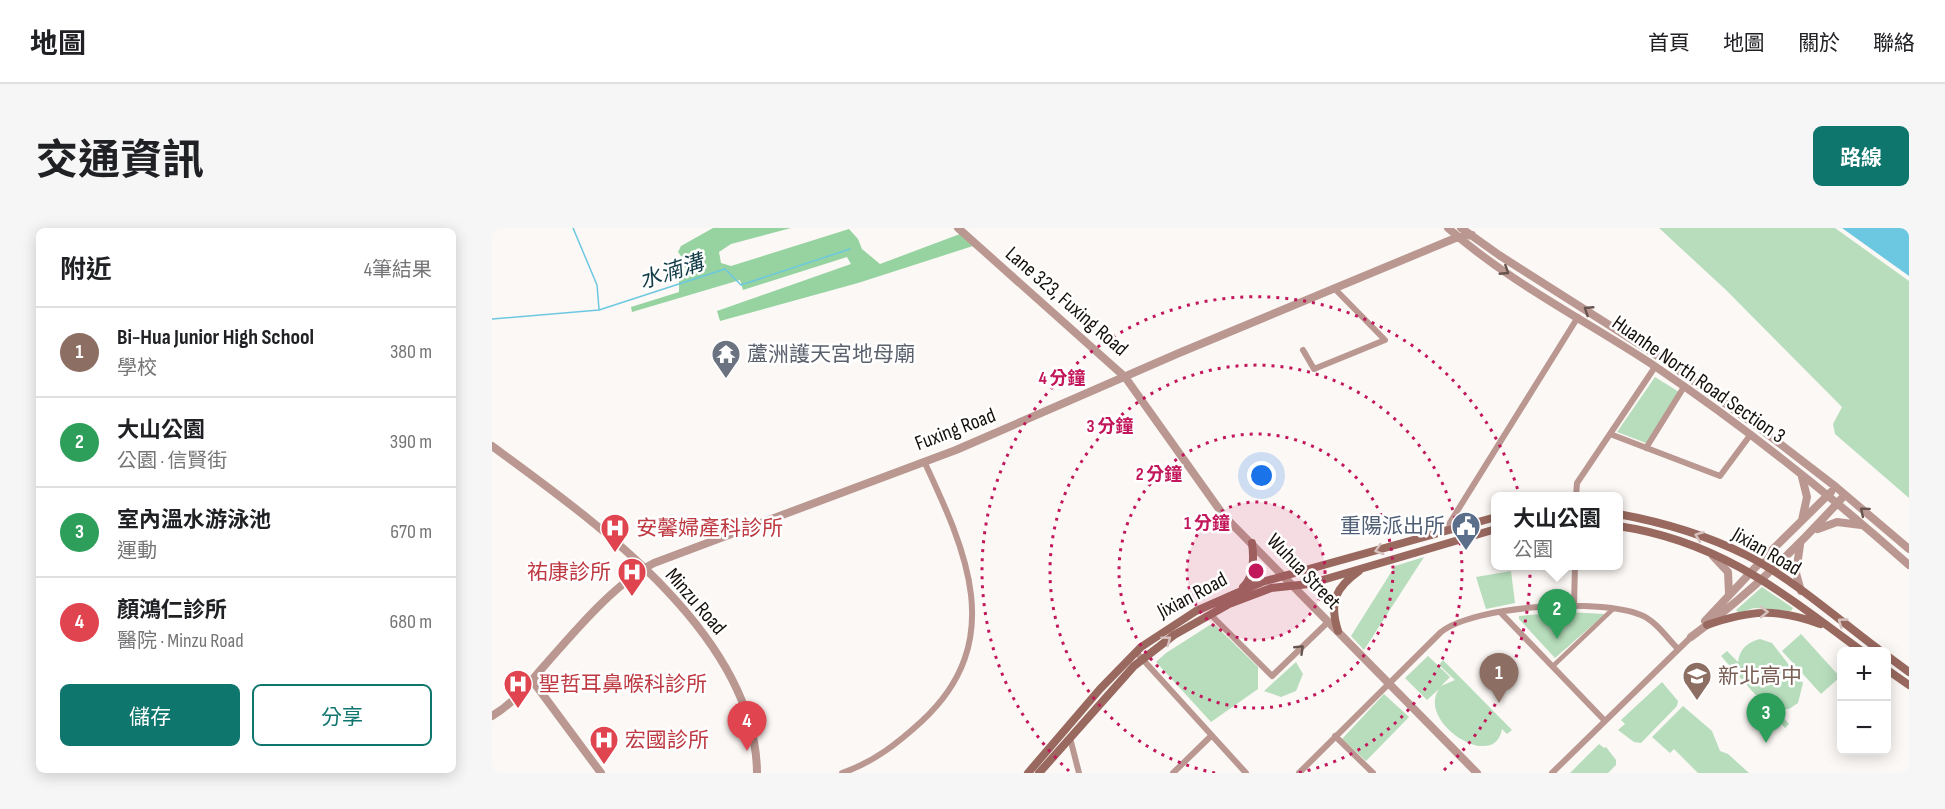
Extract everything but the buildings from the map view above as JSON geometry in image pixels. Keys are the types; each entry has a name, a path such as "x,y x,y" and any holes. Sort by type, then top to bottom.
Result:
{"main road":[{"name":"Jixian Road","path":"1623,515 1695,534 1759,563 1876,647"},
{"name":"Jixian Road","path":"1028,773 1136,652 1179,621 1238,590 1446,529 1491,518"},
{"name":"Jixian Road","path":"1623,527 1657,533 1706,549 1761,578 1857,647"},
{"name":"Jixian Road","path":"1039,773 1110,691 1143,659 1174,635 1210,614 1271,588 1294,586 1491,530"},
{"path":"1238,590 1248,583 1253,560 1252,543"},
{"path":"1338,631 1333,617 1335,593 1341,585 1366,566"},
{"path":"1707,625 1744,614 1763,612 1796,616 1832,629"},
{"path":"1891,658 1909,672"},
{"path":"1891,672 1909,685"}],"street":[{"name":"Lane 323, Fuxing Road","path":"958,228 1125,376"},
{"name":"Huanhe North Road Section 3","path":"1448,228 1550,299 1655,367 1751,435 1838,502 1909,565"},
{"name":"Huanhe North Road Section 3","path":"1461,228 1498,255 1661,358 1836,487 1909,549"},
{"name":"Fuxing Road","path":"492,716 522,693 609,599 644,568 956,450 1334,288 1458,237 1472,235"},
{"path":"1303,350 1314,369 1385,340 1334,288"},
{"path":"1550,299 1556,290"},
{"path":"1446,529 1578,317"},
{"path":"1576,492 1577,483 1655,367"},
{"name":"Wuhua Street","path":"1125,376 1224,516 1477,773"},
{"path":"1646,448 1684,387"},
{"path":"1610,435 1720,476 1751,435"},
{"name":"Minzu Road","path":"492,446 566,501 644,568 705,636 734,680 754,732 757,773"},
{"path":"842,773 885,753 940,704 954,685 970,645 971,596 963,557 948,514 924,461"},
{"path":"1801,522 1807,497 1802,475"},
{"path":"1552,773 1691,637 1759,563 1836,487"},
{"path":"1691,637 1801,543 1845,495"},
{"path":"1812,532 1838,522 1853,522 1865,526"},
{"path":"1801,543 1796,573 1802,593"},
{"path":"1706,549 1728,572 1728,597"},
{"path":"1574,605 1575,570"},
{"path":"1299,773 1447,627 1528,608 1574,605 1613,609 1641,615 1650,620 1678,650"},
{"path":"1553,666 1613,609"},
{"path":"1501,613 1605,721"},
{"path":"1210,614 1272,676 1328,622"},
{"path":"1136,652 1246,773"},
{"path":"532,680 601,773"},
{"path":"1173,773 1211,736"},
{"path":"1335,736 1373,773"},
{"path":"1070,738 1078,773"}],"green space":[{"path":"713,228 791,228 731,244 719,252 721,263 731,266 849,229 858,239 862,249 880,264 960,234 973,246 858,283 720,321 717,311 851,264 847,257 743,290 740,280 632,312 631,307 679,292 679,277 685,269 684,260 678,252 681,246"},
{"path":"1659,228 1835,228 1909,281 1909,498 1835,434 1833,424 1842,407 1726,290"},
{"path":"1655,377 1679,392 1646,443 1617,432"},
{"path":"1424,557 1364,650 1351,636 1395,566"},
{"path":"1511,571 1515,603 1486,609 1476,577"},
{"path":"1762,587 1793,608 1791,611 1754,608 1739,613 1736,610"},
{"path":"1566,612 1605,614 1555,658 1519,619 1519,616"},
{"path":"1213,623 1258,667 1258,689 1211,722 1156,662"},
{"path":"1801,634 1837,674 1837,680 1821,694 1782,651"},
{"path":"1760,639 1772,643 1803,683 1798,703 1789,709 1777,710 1789,724 1785,728 1721,656 1727,651 1738,662 1745,646"},
{"path":"1428,656 1450,677 1441,686 1455,680 1439,665 1443,660 1512,730 1507,734 1502,729 1496,741 1486,746 1459,738 1447,728 1438,715 1435,702 1439,689 1427,700 1405,678"},
{"path":"1296,662 1303,674 1296,691 1281,697 1264,691"},
{"path":"1662,682 1678,701 1677,706 1641,743 1634,742 1618,730 1625,724 1621,720"},
{"path":"1384,694 1409,717 1366,761 1342,739"},
{"path":"1683,706 1712,731 1720,751 1728,754 1749,773 1698,773 1674,749 1670,753 1652,737"},
{"path":"1599,744 1606,747 1616,760 1616,765 1608,773 1570,773"}],"water":[{"path":"1842,228 1909,228 1909,276"}],"waterway":[{"path":"573,228 597,285 599,309"},
{"name":"水湳溝","path":"492,319 599,310 725,269 741,285 850,249"}],"place":[{"name":"蘆洲護天宮地母廟","path":"726,380"},
{"name":"重陽派出所","path":"1466,552"},
{"name":"安馨婦產科診所","path":"615,554"},
{"name":"祐康診所","path":"632,598"},
{"name":"大山公園","path":"1557,639"},
{"name":"新北高中","path":"1697,702"},
{"name":"Bi-Hua Junior High School","path":"1499,703"},
{"name":"聖哲耳鼻喉科診所","path":"518,710"},
{"name":"室內溫水游泳池","path":"1766,743"},
{"name":"顏鴻仁診所","path":"747,751"},
{"name":"宏國診所","path":"604,766"}]}
